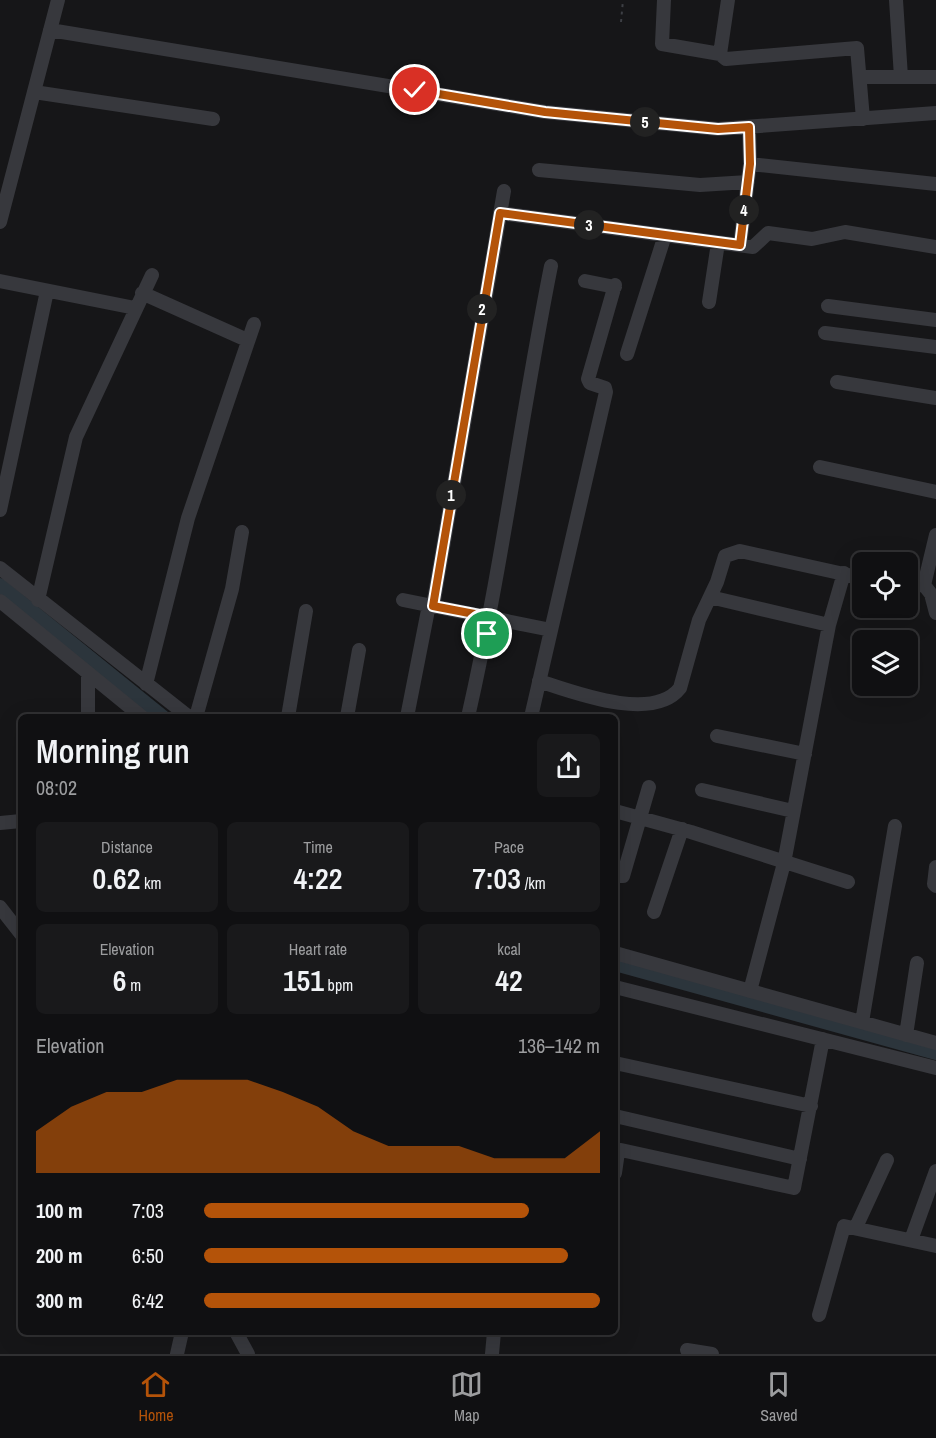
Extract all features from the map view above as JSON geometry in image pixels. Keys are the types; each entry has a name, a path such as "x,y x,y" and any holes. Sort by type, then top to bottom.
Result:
{"street":[{"path":"0,222 58,0"},
{"path":"664,0 662,44 720,54 726,59 857,48 863,119"},
{"path":"720,54 728,0"},
{"path":"896,0 901,77"},
{"path":"50,30 545,112 718,129 936,113"},
{"path":"860,77 936,76"},
{"path":"34,92 213,119"},
{"path":"740,245 750,164 749,127"},
{"path":"750,164 936,184"},
{"path":"539,170 700,185 748,182"},
{"path":"409,714 431,605 504,191"},
{"path":"500,213 753,247 768,233 812,239 845,232 936,247"},
{"path":"627,354 664,235"},
{"path":"709,302 718,243"},
{"path":"469,714 490,617 534,349 551,266"},
{"path":"38,600 76,437 152,275"},
{"path":"0,281 135,308"},
{"path":"532,714 606,392 605,388 590,383 588,379 615,286 585,281"},
{"path":"0,510 47,291"},
{"path":"142,293 248,339"},
{"path":"828,306 936,320"},
{"path":"146,684 188,518 254,324"},
{"path":"825,333 936,347"},
{"path":"837,382 936,398"},
{"path":"820,467 936,492"},
{"path":"197,714 232,589 242,532"},
{"path":"936,535 928,583 936,614"},
{"path":"539,681 613,704 662,702 674,696 680,688 699,621 725,556 740,551 852,575"},
{"path":"0,568 185,714"},
{"path":"750,991 784,863 829,625 844,573"},
{"path":"710,597 829,625"},
{"path":"403,600 551,630"},
{"path":"0,601 138,714"},
{"path":"289,714 306,611"},
{"path":"348,714 359,650"},
{"path":"88,673 88,714"},
{"path":"717,736 805,754"},
{"path":"618,876 623,876 649,787"},
{"path":"702,790 794,811"},
{"path":"618,812 848,882"},
{"path":"0,823 18,821"},
{"path":"862,1022 895,825"},
{"path":"654,912 682,830"},
{"path":"936,867 933,884 936,886"},
{"path":"0,907 18,930"},
{"path":"618,954 936,1043"},
{"path":"906,1035 917,963"},
{"path":"618,988 936,1068"},
{"path":"618,1152 621,1150 794,1188 823,1039"},
{"path":"618,1064 811,1106"},
{"path":"618,1117 800,1159"},
{"path":"856,1227 887,1160"},
{"path":"911,1240 936,1171"},
{"path":"819,1315 844,1226 936,1246"},
{"path":"177,1354 182,1335"},
{"path":"238,1335 248,1354"},
{"path":"492,1354 494,1335"},
{"path":"687,1350 712,1354"}],"path":[{"path":"621,22 623,0"}],"waterway":[{"path":"0,585 159,714"},
{"path":"618,965 936,1053"}],"route":[{"path":"415,90 545,112 718,129 749,127 750,164 740,245 500,213 460,435 450,517 433,606 490,617 487,634"}]}
